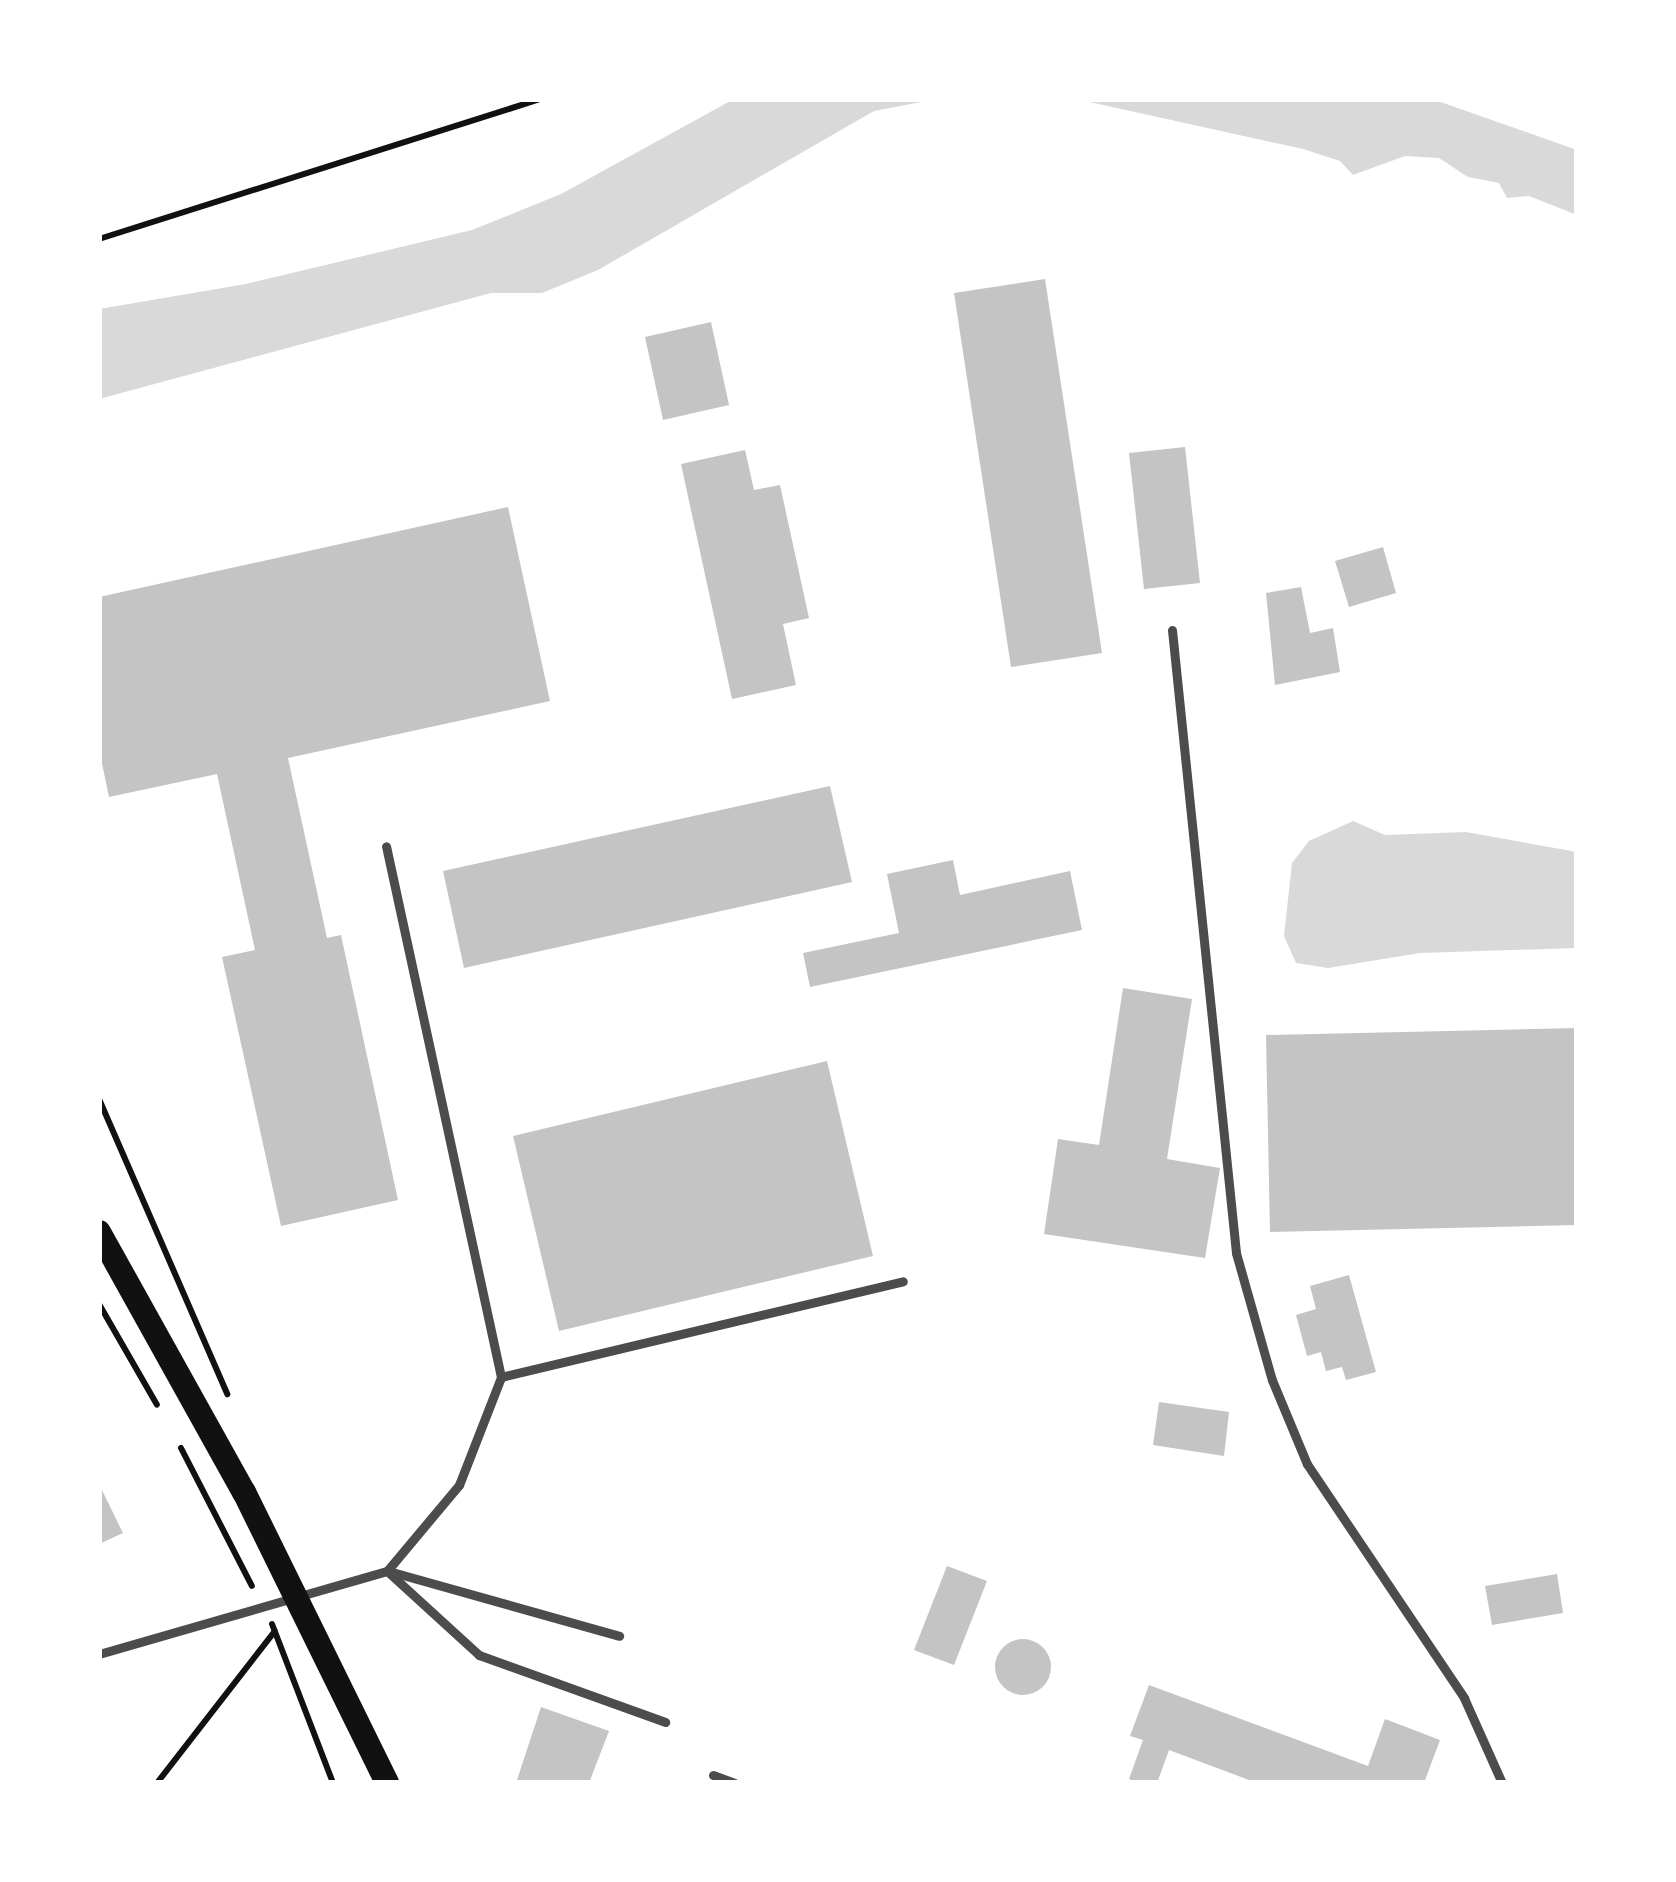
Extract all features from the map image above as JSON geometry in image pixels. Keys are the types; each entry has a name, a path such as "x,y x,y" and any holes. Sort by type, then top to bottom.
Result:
{"main road":[{"path":"99,1232 297,1600 387,1783"}],"lane":[{"path":"1172,630 1235,1252 1272,1380 1307,1464 1463,1698 1502,1783"},
{"path":"99,1654 387,1571 458,1485 501,1377 386,846"},
{"path":"501,1377 903,1281"},
{"path":"387,1571 619,1636"},
{"path":"387,1571 479,1654 665,1722"},
{"path":"713,1775 735,1783"}],"path":[{"path":"99,239 540,99"},
{"path":"99,1304 166,1421"},
{"path":"178,1441 265,1609 330,1780"},
{"path":"158,1783 274,1630"}],"shaded area":[{"path":"734,99 937,99 874,111 598,270 542,293 491,293 99,399 99,309 246,284 472,230 561,194"},
{"path":"1076,99 1432,99 1577,150 1577,215 1529,196 1507,198 1499,183 1468,177 1439,158 1405,156 1353,175 1340,161 1303,149"},
{"path":"1353,821 1385,835 1466,832 1577,852 1577,948 1420,953 1328,968 1296,963 1284,936 1292,863 1309,841"}],"building":[{"path":"1045,279 1102,653 1011,667 954,293"},
{"path":"711,322 729,405 663,420 645,337"},
{"path":"1185,447 1200,583 1144,589 1129,453"},
{"path":"745,450 754,490 780,485 809,618 783,624 796,685 732,699 681,464"},
{"path":"508,507 550,701 288,758 327,938 341,935 398,1200 281,1226 222,957 255,950 217,774 109,797 99,749 99,597"},
{"path":"1383,547 1396,593 1349,607 1335,561"},
{"path":"1301,587 1310,633 1333,628 1340,672 1275,685 1266,593"},
{"path":"830,786 852,882 464,968 443,871"},
{"path":"953,860 960,895 1070,871 1082,930 810,987 803,953 899,933 887,874"},
{"path":"1123,988 1192,999 1167,1159 1220,1168 1205,1258 1044,1234 1058,1139 1099,1145"},
{"path":"1577,1028 1577,1225 1270,1232 1266,1035"},
{"path":"827,1061 873,1256 559,1331 513,1136"},
{"path":"1349,1275 1376,1372 1346,1380 1342,1367 1326,1371 1321,1352 1307,1356 1296,1315 1316,1309 1310,1286"},
{"path":"1159,1402 1229,1412 1224,1456 1153,1445"},
{"path":"99,1484 123,1533 99,1544"},
{"path":"947,1566 987,1581 954,1665 914,1650"},
{"path":"1557,1574 1563,1613 1492,1625 1485,1586"},
{"path":"1023,1639 1043,1647 1051,1667 1043,1687 1023,1695 1003,1687 995,1667 1003,1647"},
{"path":"1149,1685 1368,1766 1385,1719 1440,1740 1424,1783 1257,1783 1169,1750 1157,1783 1140,1783 1129,1779 1143,1740 1130,1736"},
{"path":"541,1707 609,1731 589,1783 516,1783"}]}
